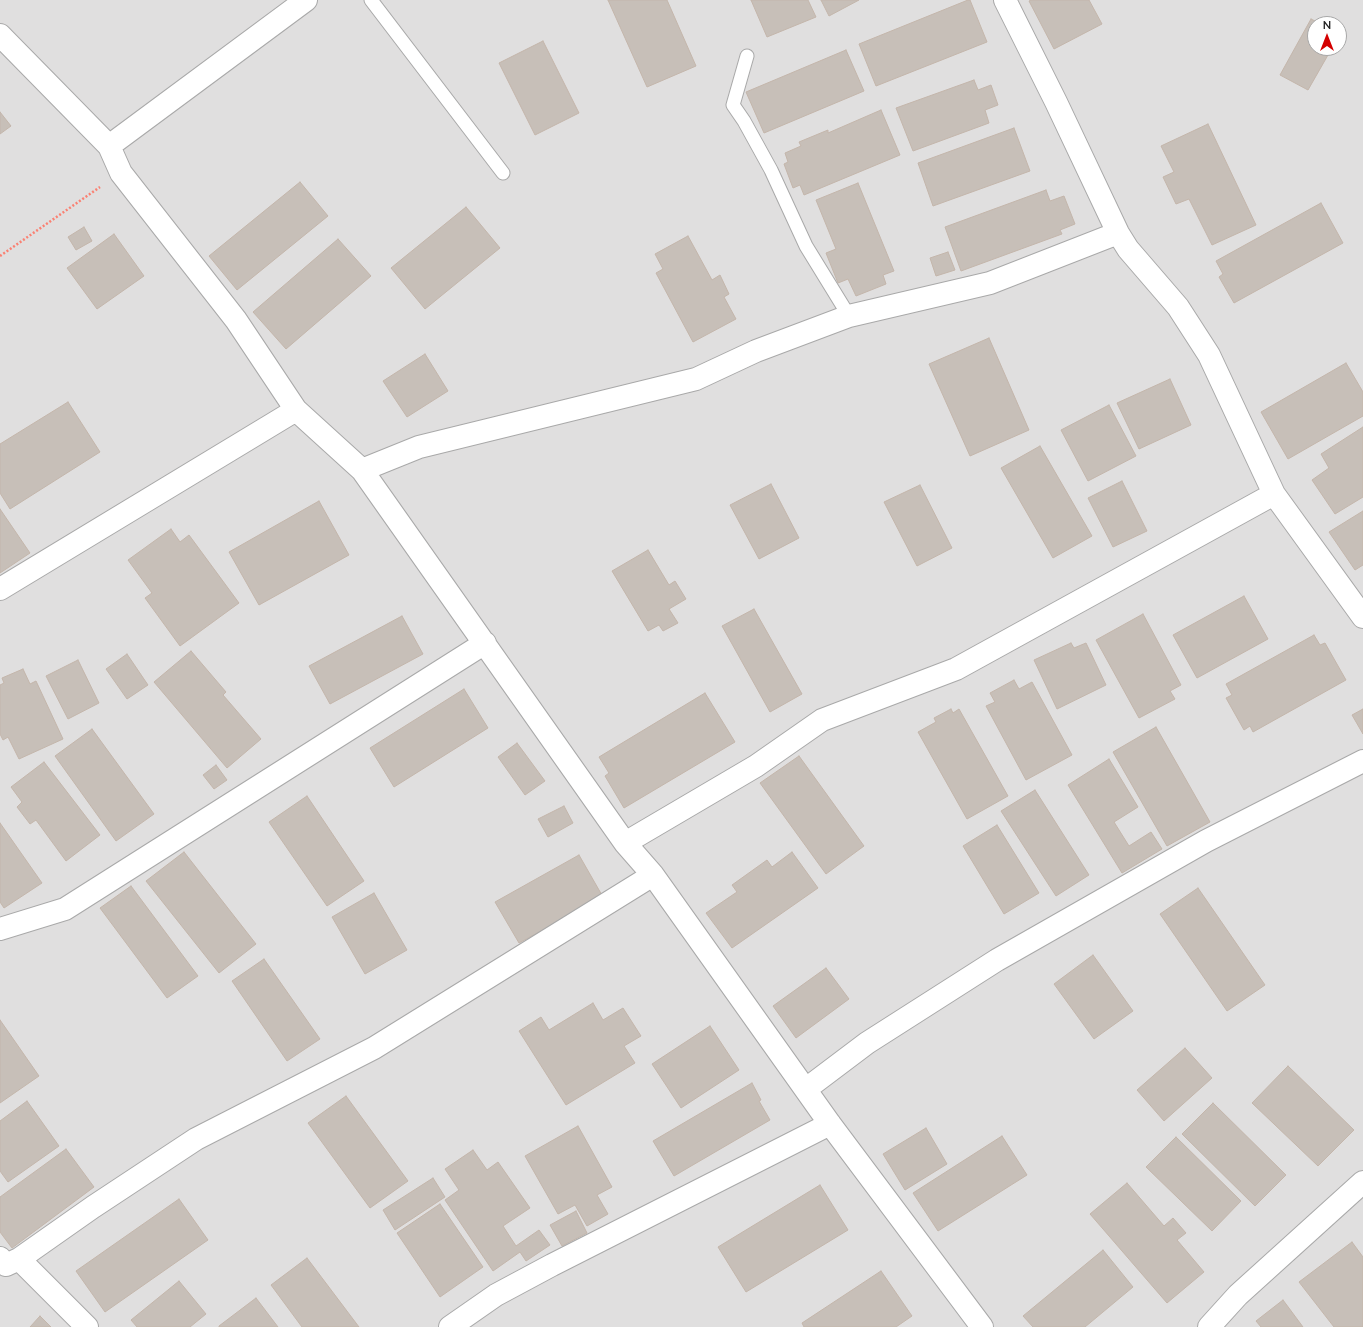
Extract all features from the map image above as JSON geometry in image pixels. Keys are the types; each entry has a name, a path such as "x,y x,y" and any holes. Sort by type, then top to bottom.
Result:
{"street":[{"path":"109,146 306,0"},
{"path":"1005,0 1056,102 1118,233 1128,250 1178,307 1209,355 1274,494 1363,617"},
{"path":"0,35 109,146 121,173 236,320 296,410 362,470 625,843 653,875 830,1124 982,1327"},
{"path":"362,470 419,447 696,379 756,351 849,316 990,283 1118,233"},
{"path":"0,589 296,410"},
{"path":"625,843 756,766 822,720 956,669 1274,494"},
{"path":"0,929 65,909 485,643"},
{"path":"806,1090 867,1043 997,960 1206,841 1363,761"},
{"path":"87,1327 6,1263 196,1139 374,1048 653,875"},
{"path":"450,1327 503,1291 830,1124"},
{"path":"1210,1327 1238,1295 1363,1182"}],"lane":[{"path":"371,0 503,173"},
{"path":"747,56 733,105 744,120 771,170 806,246 849,316"}],"path":[{"path":"0,256 121,173"}],"shaded area":[{"path":"0,0 1363,0 1363,1327 0,1327"}],"building":[{"path":"608,0 667,0 696,66 647,87"},
{"path":"751,0 808,0 816,17 767,37"},
{"path":"821,0 859,0 829,16"},
{"path":"970,0 987,42 876,86 859,44"},
{"path":"1089,0 1102,24 1054,49 1029,1"},
{"path":"1307,26 1307,56 1327,56 1308,90 1280,75"},
{"path":"543,41 579,113 535,135 499,63"},
{"path":"846,50 864,91 764,133 746,92"},
{"path":"974,80 978,90 991,85 998,105 985,110 989,123 913,151 896,108"},
{"path":"881,110 900,155 804,195 800,185 793,188 784,164 788,162 785,153 801,146 799,142 828,130 828,133"},
{"path":"0,112 11,126 0,134"},
{"path":"1208,124 1256,225 1212,245 1189,199 1176,204 1163,177 1174,172 1161,146"},
{"path":"1014,128 1030,171 933,206 918,163"},
{"path":"300,182 328,216 237,290 209,256"},
{"path":"858,183 894,271 883,275 886,284 856,296 848,279 838,283 826,253 836,249 816,200"},
{"path":"1046,190 1050,201 1064,196 1075,224 1060,230 1062,234 961,271 945,227"},
{"path":"1321,203 1343,243 1234,303 1219,277 1223,274 1216,261"},
{"path":"466,207 500,248 425,309 391,268"},
{"path":"84,227 92,241 76,250 68,237"},
{"path":"114,234 144,276 97,309 67,268"},
{"path":"688,236 712,280 720,275 729,294 724,297 736,319 693,342 656,273 663,269 655,254"},
{"path":"338,239 371,276 286,349 253,312"},
{"path":"948,252 955,270 936,276 930,258"},
{"path":"989,338 1029,430 970,456 929,364"},
{"path":"425,354 448,391 407,417 383,381"},
{"path":"1346,363 1363,392 1363,416 1288,459 1261,412"},
{"path":"1170,379 1191,425 1139,449 1117,403"},
{"path":"68,402 100,452 10,509 0,493 0,444"},
{"path":"1109,405 1136,456 1088,481 1061,430"},
{"path":"1363,427 1363,497 1335,514 1312,480 1329,468 1321,454"},
{"path":"1040,446 1092,536 1053,558 1001,468"},
{"path":"1122,481 1147,531 1113,547 1088,498"},
{"path":"771,484 799,538 759,559 730,505"},
{"path":"920,485 952,548 917,566 884,502"},
{"path":"319,501 349,555 259,605 229,552"},
{"path":"0,509 30,553 0,573"},
{"path":"1363,511 1363,565 1355,570 1329,532"},
{"path":"171,529 180,542 189,535 239,603 180,646 145,598 152,593 128,560"},
{"path":"648,550 669,585 675,581 686,599 669,609 678,623 663,631 659,625 648,631 612,571"},
{"path":"1244,596 1268,639 1197,678 1173,635"},
{"path":"754,609 802,694 770,712 722,626"},
{"path":"1143,614 1181,685 1170,691 1175,699 1139,718 1096,640"},
{"path":"402,616 423,654 330,704 309,666"},
{"path":"1314,635 1320,645 1325,643 1346,680 1253,732 1250,726 1244,730 1226,698 1232,695 1226,684"},
{"path":"1071,643 1074,648 1086,643 1106,685 1057,709 1034,660"},
{"path":"191,651 226,692 223,695 261,739 227,768 154,682"},
{"path":"127,654 148,685 127,699 106,669"},
{"path":"78,660 99,703 68,719 46,676"},
{"path":"23,669 30,684 36,681 63,739 19,759 8,737 3,740 0,734 0,685 4,683 2,678"},
{"path":"1014,680 1019,689 1032,682 1072,755 1026,780 986,706 995,702 990,693"},
{"path":"464,689 488,728 394,787 370,748"},
{"path":"705,693 735,742 624,808 605,776 609,773 599,757"},
{"path":"951,709 953,713 959,709 1008,796 967,819 918,732 936,722 934,718"},
{"path":"1363,709 1363,734 1352,715"},
{"path":"1156,727 1210,822 1167,846 1113,752"},
{"path":"92,729 154,814 116,841 55,756"},
{"path":"517,743 545,781 525,795 498,757"},
{"path":"799,756 864,846 826,874 760,783"},
{"path":"1109,759 1138,807 1114,822 1129,846 1151,832 1162,849 1122,873 1068,785"},
{"path":"44,762 100,835 66,861 36,820 30,824 17,807 22,802 11,787"},
{"path":"216,765 227,780 214,789 203,775"},
{"path":"1035,790 1089,875 1056,896 1001,811"},
{"path":"307,796 364,881 327,906 269,822"},
{"path":"564,806 573,823 548,837 538,819"},
{"path":"0,823 42,883 4,908 0,902"},
{"path":"997,825 1039,893 1004,914 963,846"},
{"path":"184,852 256,944 219,973 146,881"},
{"path":"792,852 818,888 732,948 706,913 737,892 732,885 767,860 772,867"},
{"path":"579,855 603,897 519,943 495,902"},
{"path":"131,886 198,976 167,998 100,908"},
{"path":"1198,888 1265,985 1227,1011 1160,914"},
{"path":"374,893 407,950 365,974 332,917"},
{"path":"1093,955 1133,1011 1094,1039 1054,984"},
{"path":"264,959 320,1039 287,1061 232,981"},
{"path":"826,968 849,999 796,1038 773,1006"},
{"path":"593,1003 603,1020 623,1008 641,1036 624,1046 635,1063 566,1105 519,1031 541,1017 549,1030"},
{"path":"0,1020 39,1076 0,1103"},
{"path":"710,1026 739,1070 681,1108 652,1064"},
{"path":"1185,1048 1212,1078 1164,1121 1137,1090"},
{"path":"1288,1066 1354,1130 1318,1166 1252,1103"},
{"path":"752,1083 761,1100 759,1101 770,1120 674,1176 653,1141"},
{"path":"346,1096 408,1181 370,1208 308,1123"},
{"path":"27,1101 59,1146 8,1182 0,1171 0,1121"},
{"path":"1213,1103 1286,1175 1255,1206 1182,1134"},
{"path":"578,1126 612,1187 597,1195 608,1214 587,1226 575,1205 558,1214 525,1156"},
{"path":"926,1128 947,1164 905,1190 883,1154"},
{"path":"1002,1136 1027,1175 938,1231 913,1193"},
{"path":"1176,1137 1241,1201 1212,1231 1146,1167"},
{"path":"66,1149 94,1187 12,1248 0,1232 0,1197"},
{"path":"473,1150 487,1170 498,1162 530,1208 503,1226 516,1246 539,1230 550,1245 526,1261 520,1252 493,1271 445,1200 459,1190 445,1169"},
{"path":"433,1178 445,1197 395,1230 383,1210"},
{"path":"1127,1183 1164,1226 1173,1218 1186,1233 1177,1240 1204,1272 1167,1303 1090,1214"},
{"path":"820,1185 848,1230 746,1292 718,1247"},
{"path":"179,1199 208,1240 105,1312 76,1271"},
{"path":"440,1204 483,1267 440,1297 397,1233"},
{"path":"576,1211 587,1233 562,1246 550,1225"},
{"path":"1352,1242 1363,1257 1363,1327 1334,1327 1299,1282"},
{"path":"1103,1250 1133,1287 1085,1327 1033,1327 1023,1316"},
{"path":"307,1258 359,1327 302,1327 271,1285"},
{"path":"881,1271 912,1316 896,1327 804,1327 802,1323"},
{"path":"179,1281 206,1314 190,1327 137,1327 131,1320"},
{"path":"256,1298 278,1327 219,1327 219,1326"},
{"path":"1283,1300 1303,1327 1261,1327 1256,1321"},
{"path":"40,1316 51,1327 30,1327"}]}
